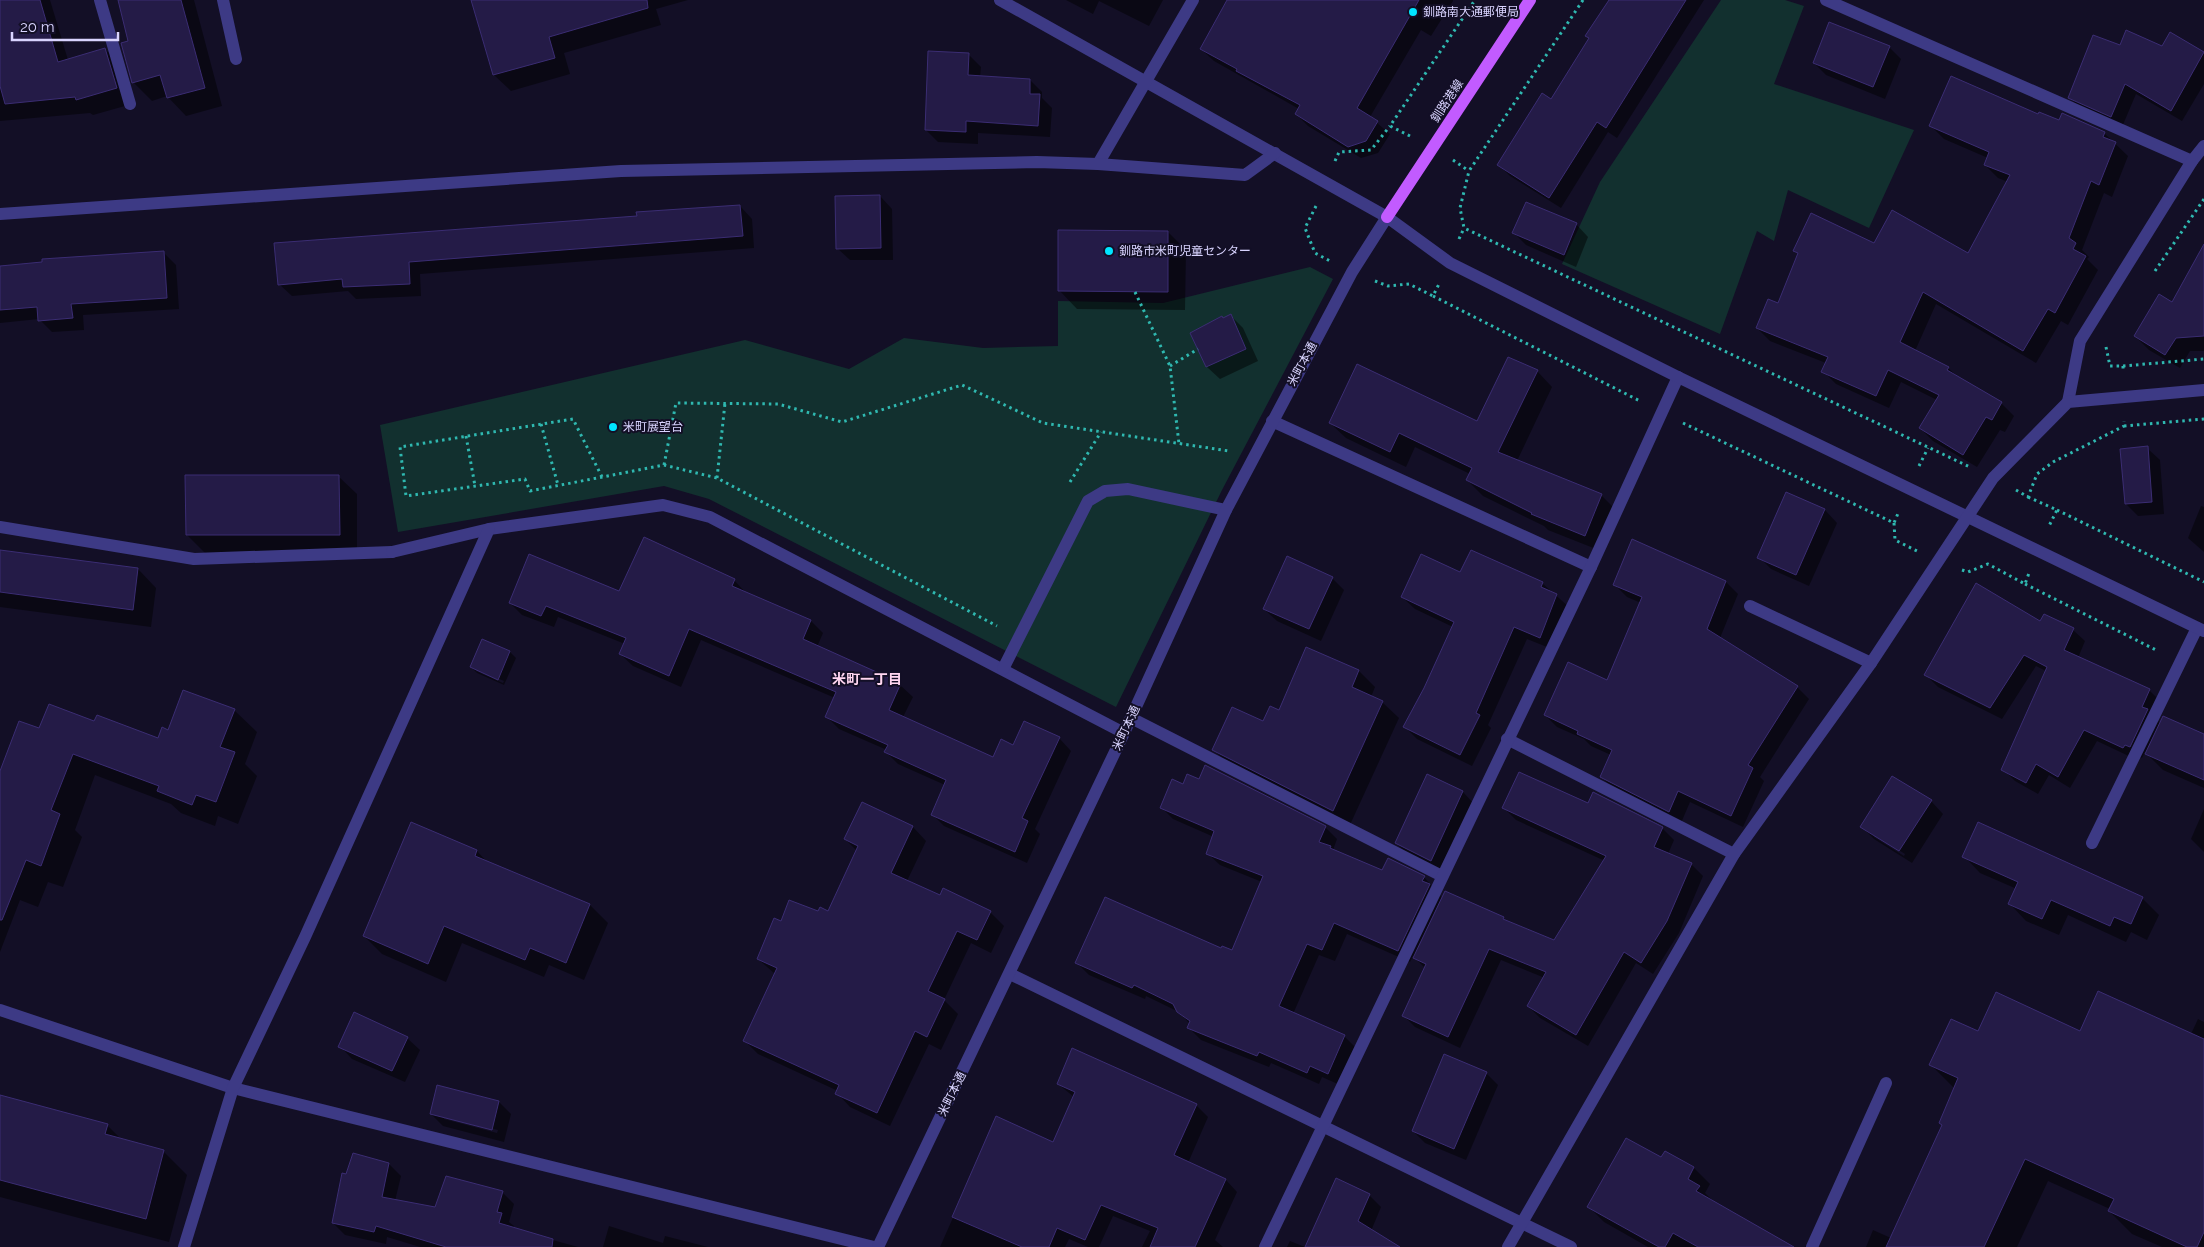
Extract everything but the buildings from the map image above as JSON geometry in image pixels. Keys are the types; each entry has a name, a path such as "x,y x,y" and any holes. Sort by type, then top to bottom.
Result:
{"main road":[{"name":"釧路港線","path":"1387,216 1530,0"}],"street":[{"path":"100,0 130,104"},
{"path":"223,0 236,59"},
{"path":"1000,0 1387,216 1450,263 1678,377 2201,629 2181,662 2092,843"},
{"path":"1098,164 1192,0"},
{"path":"1826,0 2192,161"},
{"path":"1508,1247 1523,1224 1734,854 1871,663 1993,478 2068,402 2080,341 2192,161 2204,146"},
{"path":"0,214 621,171 1037,162 1098,164 1245,175 1275,153"},
{"name":"米町本通","path":"878,1247 1124,733 1226,510 1352,272 1387,216"},
{"path":"1265,1247 1591,567 1678,377"},
{"path":"2068,402 2204,390"},
{"path":"1272,421 1591,567"},
{"path":"1003,669 1088,501 1105,491 1128,489 1226,510"},
{"path":"0,527 194,559 392,552 488,529 663,505 710,517 1124,733"},
{"path":"184,1247 233,1088 305,937 488,529"},
{"path":"1750,606 1871,663"},
{"path":"1130,718 1442,876"},
{"path":"1508,739 1734,854"},
{"path":"1010,974 1571,1247"},
{"path":"0,1010 233,1088 874,1247"},
{"path":"1812,1247 1886,1083"}],"path":[{"path":"1469,171 1433,148 1390,126 1475,0"},
{"path":"1583,0 1469,171 1460,208 1464,228 1993,478 2028,497 2204,582"},
{"path":"1135,292 1170,366 1179,444"},
{"path":"1433,296 1662,412 1894,523 1908,487 1928,448"},
{"path":"2106,346 2110,366 2204,359"},
{"path":"1170,366 1198,349"},
{"path":"2123,366 2124,426"},
{"path":"664,465 676,403 778,404 842,422 962,385 1043,423 1254,455"},
{"path":"717,478 724,404"},
{"path":"406,496 400,447 573,419 602,477"},
{"path":"2028,497 2037,474 2053,462 2124,426 2204,419"},
{"path":"541,424 558,485"},
{"path":"1070,481 1101,432"},
{"path":"466,436 475,486"},
{"path":"2038,550 2057,510"},
{"path":"2025,584 2181,662"}],"green space":[{"path":"1721,0 1785,0 1804,6 1774,84 1914,130 1869,228 1788,190 1774,241 1757,231 1720,334 1562,264 1600,182"},
{"path":"1310,267 1333,279 1222,490 1116,707 709,499 664,486 398,532 380,425 745,340 849,369 904,338 983,348 1058,346 1058,301 1163,303"}],"place":[{"name":"釧路南大通郵便局","path":"1413,12"},
{"name":"釧路市米町児童センター","path":"1109,251"},
{"name":"米町展望台","path":"613,427"}],"district":[{"name":"米町一丁目","path":"867,679"}]}
